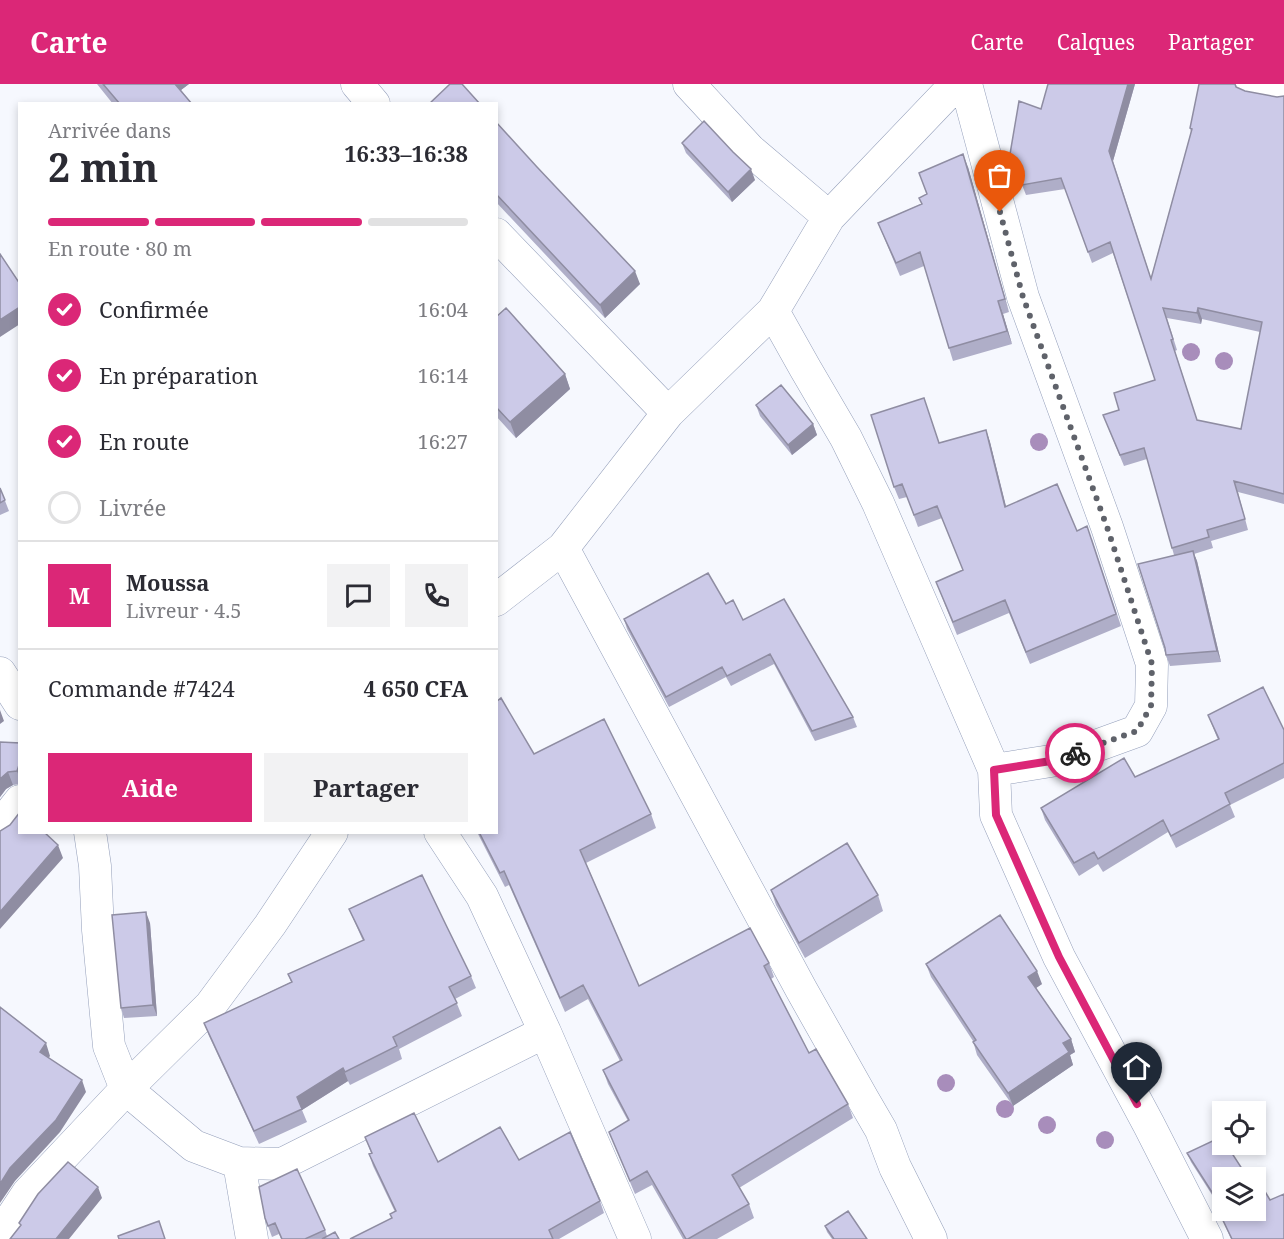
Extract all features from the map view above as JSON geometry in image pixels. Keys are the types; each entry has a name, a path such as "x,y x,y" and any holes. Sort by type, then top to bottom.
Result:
{"street":[{"path":"357,84 372,102"},
{"path":"689,84 750,150 829,217"},
{"path":"498,598 563,548 668,413 773,311 829,217 956,84"},
{"path":"966,84 1023,297 1107,527 1152,664 1151,706 1137,731 1057,760 994,770"},
{"path":"1252,84 1284,90"},
{"path":"498,236 668,413"},
{"path":"773,311 846,438 878,503 994,770 996,815 1059,957 1207,1239"},
{"path":"563,548 801,989 881,1130 895,1167 931,1239"},
{"path":"0,673 18,701"},
{"path":"0,826 18,804"},
{"path":"90,834 95,866 98,930 109,1046 126,1089 194,1146 239,1163 282,1164 545,1032"},
{"path":"0,1235 28,1193 126,1089 210,1006 270,925 331,834"},
{"path":"441,834 482,896 545,1032 635,1239"},
{"path":"239,1163 252,1239"}],"building":[{"path":"103,84 175,84 190,102 118,102"},
{"path":"450,84 462,84 478,102 431,102"},
{"path":"1048,84 1128,84 1109,151 1151,279 1192,129 1190,128 1199,84 1235,84 1236,87 1245,91 1277,97 1284,96 1284,494 1234,481 1245,519 1207,530 1209,537 1172,548 1144,448 1120,455 1103,415 1119,410 1114,393 1155,380 1110,242 1088,252 1061,178 1022,185 1010,154 1019,101 1041,109","holes":["1163,308 1197,313 1198,308 1262,322 1241,429 1197,420"]},
{"path":"704,121 751,169 728,192 682,143"},
{"path":"498,124 635,271 600,305 498,196"},
{"path":"963,154 1005,299 998,301 1007,331 949,348 920,252 896,263 878,223 922,204 919,198 927,194 919,173"},
{"path":"0,254 18,281 18,308 0,320"},
{"path":"506,308 565,374 510,422 498,409 498,315"},
{"path":"781,385 813,424 788,445 756,405"},
{"path":"924,398 939,443 986,430 1005,507 1057,484 1077,531 1087,526 1116,614 1026,652 1005,600 953,622 936,582 963,570 937,506 914,515 902,484 894,487 871,415"},
{"path":"0,488 5,500 0,503"},
{"path":"1193,551 1217,651 1166,655 1138,564"},
{"path":"708,573 726,604 733,600 743,620 784,599 853,717 812,731 770,654 727,676 722,667 666,697 624,619"},
{"path":"1263,687 1284,730 1284,763 1225,793 1230,804 1171,836 1163,820 1098,859 1094,852 1074,863 1041,808 1124,758 1135,777 1219,739 1208,715"},
{"path":"501,698 534,754 604,719 651,814 580,850 639,986 750,928 769,963 764,966 809,1053 816,1049 848,1104 732,1175 749,1204 688,1239 647,1171 630,1181 609,1132 629,1120 603,1070 622,1060 583,985 560,998 504,871 500,873 480,834 498,834 498,700"},
{"path":"0,742 18,743 17,771 8,772 0,779"},
{"path":"18,815 18,834 46,834 58,845 0,912 0,831 10,825"},
{"path":"847,843 878,895 799,943 771,890"},
{"path":"422,875 471,976 449,987 457,1003 393,1037 397,1046 345,1072 343,1068 297,1097 302,1109 254,1131 204,1023 292,982 288,974 364,940 349,909"},
{"path":"146,912 153,1005 121,1008 112,915"},
{"path":"1000,915 1037,971 1028,977 1071,1039 1063,1043 1069,1052 1008,1093 973,1042 976,1040 926,964"},
{"path":"0,1007 46,1043 40,1052 82,1080 56,1120 10,1168 0,1184"},
{"path":"414,1113 438,1162 500,1127 519,1160 570,1132 600,1201 549,1230 553,1239 350,1239 392,1218 390,1214 396,1211 369,1154 372,1153 365,1137"},
{"path":"1212,1141 1212,1155 1233,1155 1241,1167 1212,1167 1212,1192 1187,1153"},
{"path":"68,1162 98,1187 56,1239 10,1239 21,1225 19,1223 38,1194"},
{"path":"297,1169 325,1230 305,1239 282,1239 275,1223 268,1226 259,1187"},
{"path":"1266,1193 1270,1200 1284,1194 1284,1239 1232,1239 1223,1221 1266,1221"},
{"path":"848,1211 867,1239 834,1239 825,1226"},
{"path":"159,1221 165,1239 119,1239 118,1236"},
{"path":"335,1232 339,1239 322,1239"}],"way so far":[{"path":"1000,212 1023,297 1107,527 1152,664 1151,706 1137,731 1075,753"}],"route":[{"path":"1075,753 1057,760 994,770 996,815 1059,957 1137,1104"}]}
